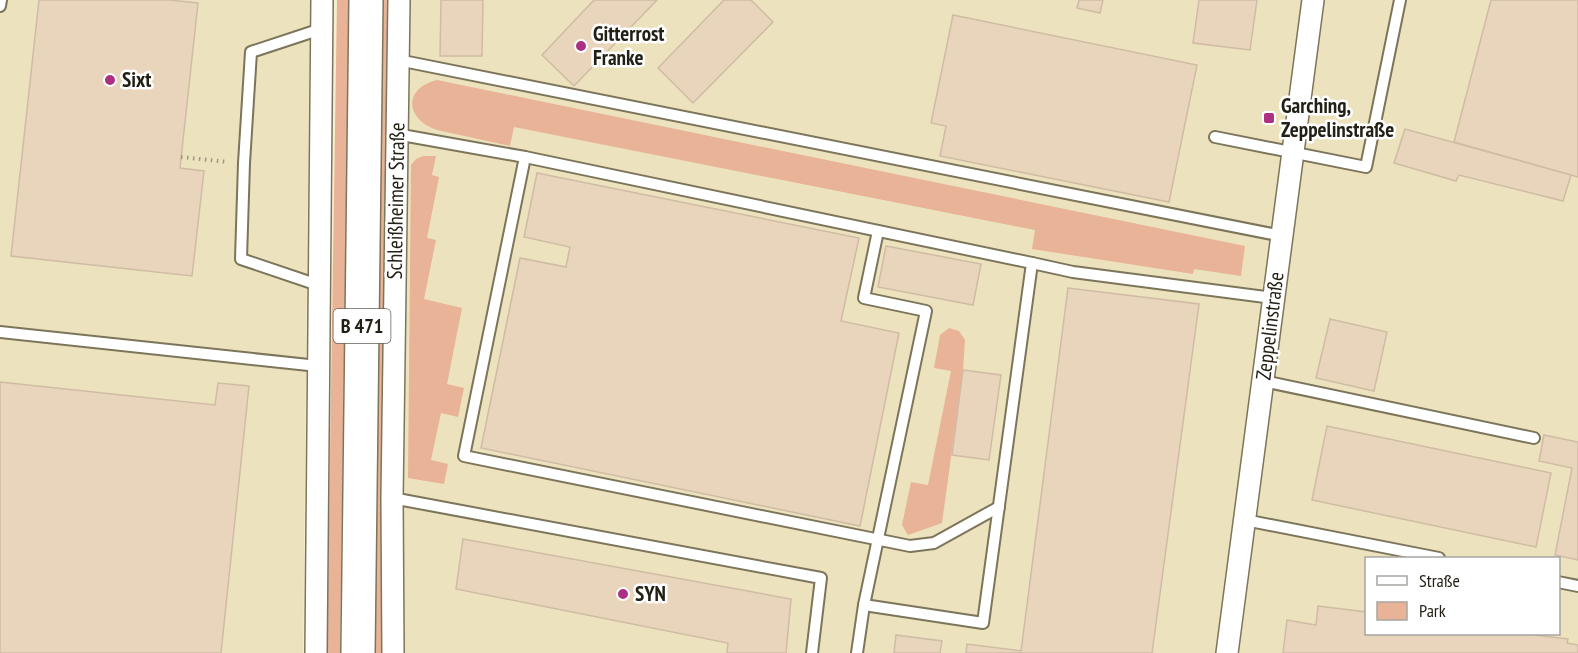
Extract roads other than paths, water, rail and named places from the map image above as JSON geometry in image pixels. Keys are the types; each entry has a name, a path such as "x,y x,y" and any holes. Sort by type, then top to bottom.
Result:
{"main road":[{"name":"Schleißheimer Straße","path":"358,653 366,0"}],"street":[{"path":"316,653 322,0"},
{"name":"Schleißheimer Straße","path":"393,653 392,498 399,0"},
{"name":"Zeppelinstraße","path":"1227,653 1313,0"}],"lane":[{"path":"0,6 1,0"},
{"path":"1215,137 1366,167 1400,0"},
{"path":"318,285 241,259 251,52 321,29"},
{"path":"398,60 1282,236"},
{"path":"396,134 525,157 1073,272 1274,298"},
{"path":"525,157 464,456 910,546 934,543 999,507"},
{"path":"857,653 864,605 926,312 864,298 878,231"},
{"path":"864,605 983,623 1032,262"},
{"path":"0,332 318,366"},
{"path":"1263,381 1534,438"},
{"path":"392,498 821,578 812,653"},
{"path":"1245,520 1433,557"},
{"path":"1560,582 1578,586"}],"place":[{"name":"Gitterrost Franke","path":"581,46"},
{"name":"Sixt","path":"110,80"},
{"name":"Garching, Zeppelinstraße","path":"1269,118"},
{"name":"SYN","path":"623,594"}]}
